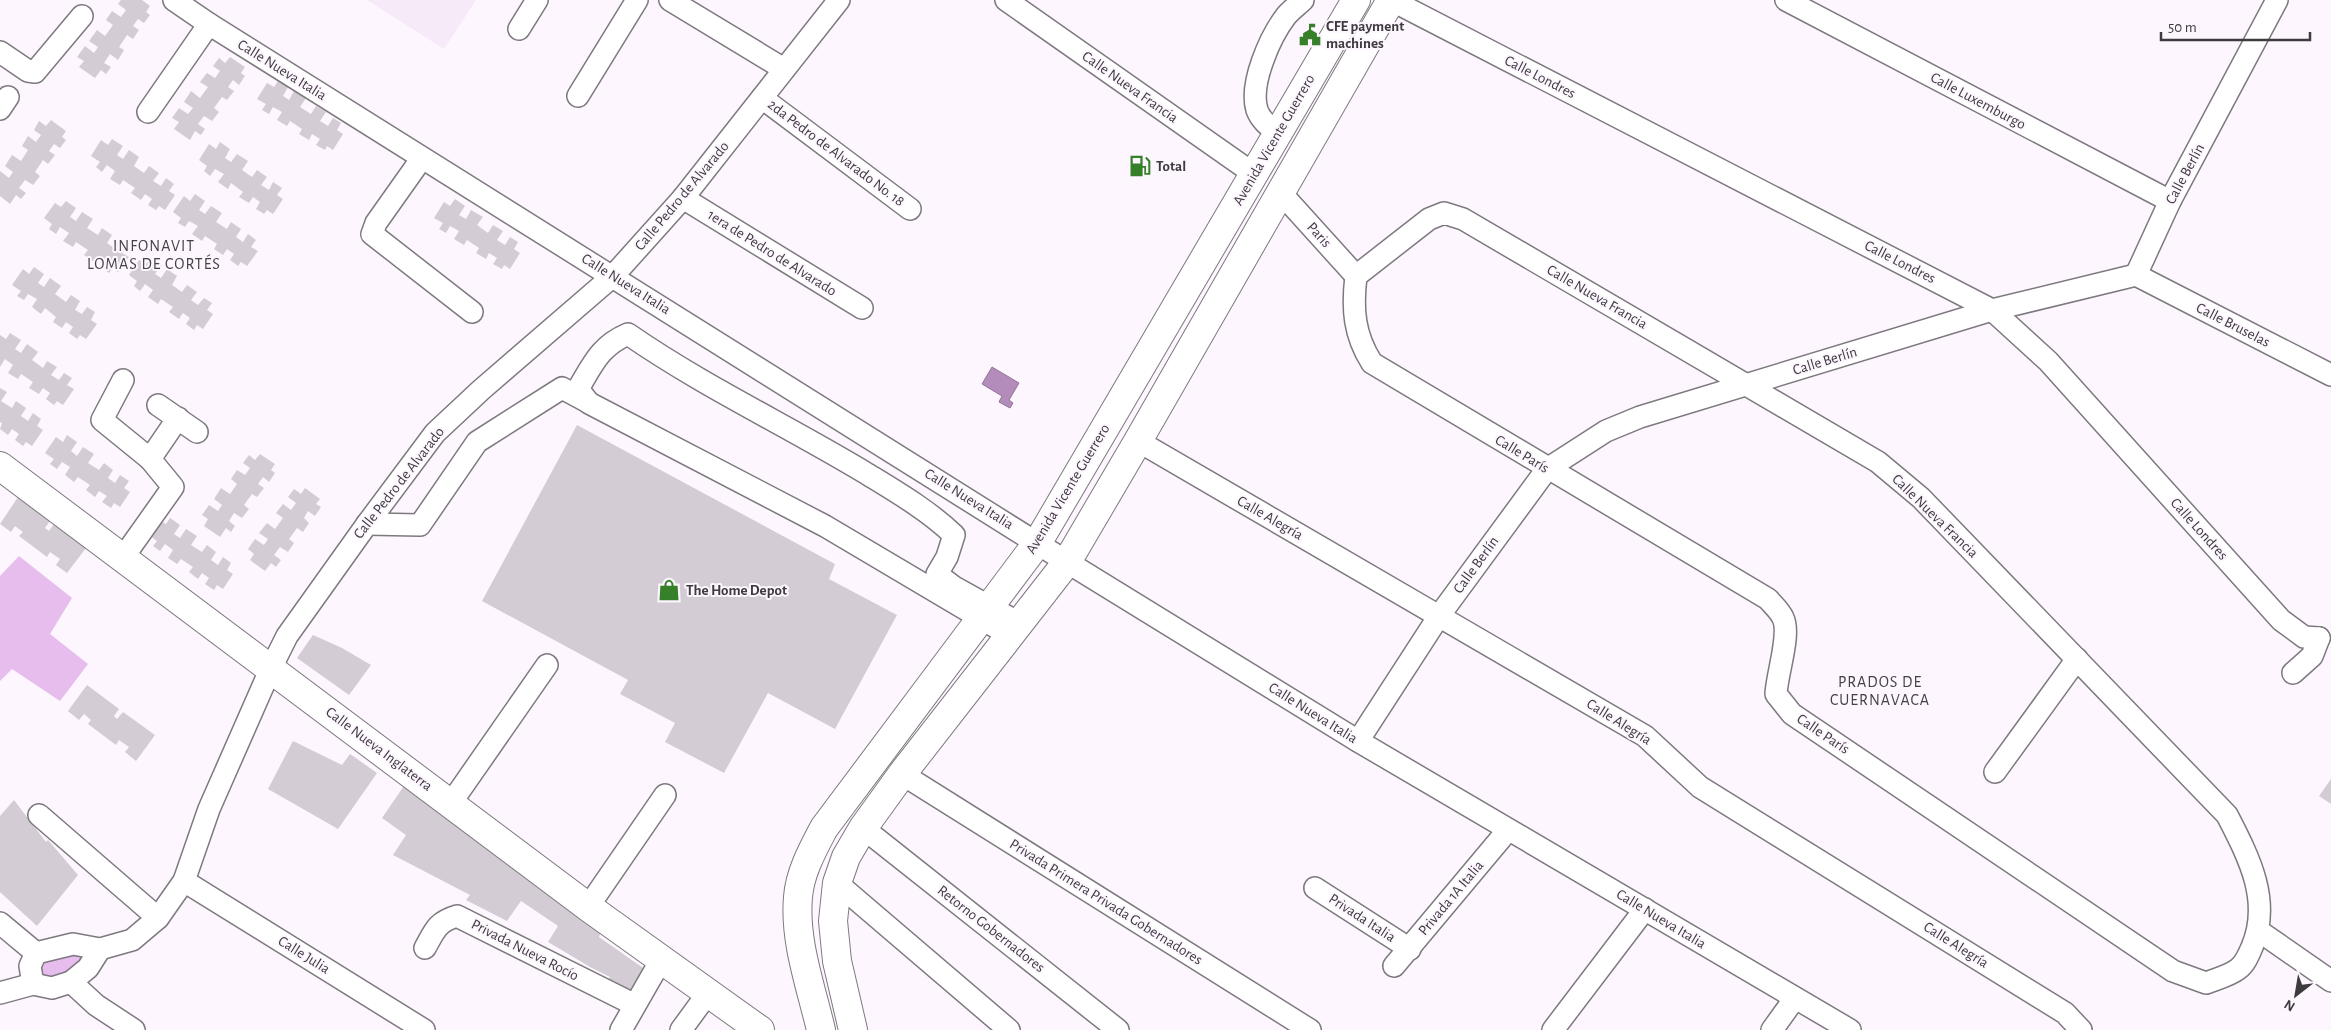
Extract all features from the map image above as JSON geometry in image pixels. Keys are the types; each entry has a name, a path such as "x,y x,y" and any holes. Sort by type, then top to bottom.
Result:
{"main road":[{"name":"Avenida Vicente Guerrero","path":"821,1030 800,935 798,896 807,861 824,828 1038,542 1356,0"},
{"path":"853,1030 837,961 833,921 837,882 846,857 863,828 902,774 1067,562 1391,0"},
{"name":"Calle Nueva Inglaterra","path":"0,466 588,907 760,1030"}],"street":[{"name":"Calle Nueva Italia","path":"174,0 209,24 1038,542 1067,562 1358,741 1850,1030"},
{"path":"519,30 537,0"},
{"path":"578,96 637,0"},
{"path":"670,0 784,69"},
{"name":"Calle Pedro de Alvarado","path":"36,954 73,944 100,949 132,940 158,918 184,881 209,809 271,668 288,636 367,524 435,433 481,390 613,276 683,198 839,0"},
{"name":"Calle Nueva Francia","path":"1006,0 1254,174"},
{"path":"1278,133 1266,124 1258,111 1255,90 1267,50 1286,16 1303,0"},
{"name":"Calle Londres","path":"1391,0 1992,310 2048,361 2281,620 2304,637 2325,635"},
{"name":"Calle Luxemburgo","path":"1786,0 2170,201"},
{"name":"Calle Berlín","path":"1358,741 1439,616 1548,469 1606,431 1640,417 1992,310 2136,275 2170,201 2277,0"},
{"path":"0,52 28,71 35,72 82,16"},
{"path":"148,112 209,24"},
{"name":"2da Pedro de Alvarado No. 18","path":"762,98 910,208"},
{"path":"422,158 376,223 372,234 472,312"},
{"name":"Paris","path":"1281,193 1356,276"},
{"name":"1era de Pedro de Alvarado","path":"683,198 862,308"},
{"name":"Calle Nueva Francia","path":"1356,276 1429,219 1444,213 1463,219 1748,384 1878,462 1921,498 2227,815 2249,858 2260,898 2259,931"},
{"name":"Calle Bruselas","path":"2136,275 2331,375"},
{"name":"Calle París","path":"1356,276 1353,298 1356,322 1361,346 1372,363 1768,599 1783,616 1787,632 1777,676 1776,694 1792,714 2173,971 2206,983 2238,969 2249,956 2259,931"},
{"path":"590,403 578,389 599,353 615,340 628,334 664,360 803,435 898,493 941,523 954,536 947,557 937,574 984,612"},
{"path":"367,524 420,525 477,442 588,372"},
{"path":"122,559 173,487 150,459 102,420 123,380"},
{"path":"562,388 842,535 1014,629"},
{"path":"158,405 198,432"},
{"path":"150,459 178,418"},
{"name":"Calle Alegría","path":"1138,441 1645,736 1700,787 2065,1014 2081,1030"},
{"path":"2293,673 2312,656 2325,635"},
{"path":"1995,772 2077,659"},
{"path":"451,803 547,665"},
{"name":"Privada Primera Privada Gobernadores","path":"902,774 1310,1030"},
{"path":"588,907 665,795"},
{"path":"39,815 158,918"},
{"name":"Retorno Gobernadores","path":"863,828 1118,1030"},
{"name":"Privada 1A Italia","path":"1394,966 1508,830"},
{"name":"Calle Julia","path":"184,881 424,1030"},
{"path":"837,882 1009,1030"},
{"name":"Privada Italia","path":"1315,888 1410,949"},
{"path":"1553,1030 1645,909"},
{"name":"Privada Nueva Rocío","path":"426,948 438,926 444,920 457,916 635,1005"},
{"path":"0,923 36,954 30,966 33,984"},
{"path":"2259,931 2331,981"},
{"path":"0,992 33,984 52,988 71,982 88,968 100,949"},
{"path":"621,1030 661,960"},
{"path":"71,982 96,1005 134,1030"},
{"path":"681,1030 708,993"},
{"path":"1772,1030 1794,998"}],"shaded area":[{"path":"367,0 476,0 444,49"},
{"path":"992,367 1019,383 1009,400 1013,403 1010,408 999,402 1002,396 982,384"},
{"path":"19,556 72,598 50,634 88,664 60,701 12,669 0,681 0,576"},
{"path":"94,953 71,979 36,982 43,957"}],"building":[{"path":"121,0 142,0 150,6 146,12 150,15 144,23 138,19 133,26 139,30 133,39 127,35 119,47 124,50 118,60 110,54 104,63 111,67 106,74 101,70 95,78 79,67 84,61 77,57 85,46 94,53 98,47 89,41 97,30 105,36 113,25 106,20 112,11 121,17 126,10 118,4"},
{"path":"230,57 245,67 241,73 245,76 239,85 233,80 228,87 234,91 227,100 222,97 214,108 219,112 212,121 204,116 198,124 205,129 201,135 195,131 190,140 174,129 179,122 172,118 179,108 188,114 193,108 184,102 191,91 200,98 208,87 200,82 207,73 215,78 220,71 213,66 219,58 225,63"},
{"path":"278,81 288,87 283,96 289,100 294,91 306,98 300,107 311,114 316,106 326,112 320,121 328,126 333,118 341,123 337,130 343,134 333,150 327,146 325,150 316,145 320,139 312,134 309,140 299,134 302,129 290,121 287,126 277,120 282,112 273,107 269,114 262,110 266,104 257,99 267,83 274,87"},
{"path":"51,120 66,131 62,137 66,140 60,148 54,144 49,151 55,155 48,164 43,160 35,172 40,176 33,185 25,180 19,188 26,193 21,199 16,195 10,204 0,196 0,171 9,178 13,172 5,166 12,155 21,161 28,150 22,146 28,136 36,142 41,135 34,130 39,121 46,126"},
{"path":"112,139 123,146 117,155 123,159 129,150 139,157 134,166 144,173 149,166 159,173 153,181 161,186 166,178 174,184 169,191 175,195 165,210 159,206 156,210 148,205 152,199 145,194 141,200 131,193 135,188 123,180 120,185 110,179 115,171 107,165 102,172 96,167 100,162 91,156 101,140 108,145"},
{"path":"220,142 230,149 225,158 231,162 237,154 248,161 242,170 252,177 257,170 267,177 261,185 269,190 273,182 282,188 277,195 283,199 273,214 267,210 264,214 256,209 260,202 253,197 249,203 239,197 243,192 231,183 228,189 218,182 224,174 215,169 210,176 204,171 207,166 199,160 209,144 216,149"},
{"path":"195,194 205,201 199,210 205,214 211,206 222,213 216,222 227,229 231,222 241,229 236,237 243,242 248,234 256,240 251,247 258,251 247,266 241,262 238,266 230,260 234,254 227,249 223,255 214,249 217,244 205,236 202,241 192,234 198,226 189,221 185,227 178,223 181,218 173,212 184,196 190,201"},
{"path":"455,199 465,206 459,215 466,219 471,210 483,217 477,225 488,233 493,225 503,231 497,240 505,245 510,237 518,242 514,249 520,253 510,269 504,265 502,269 493,264 497,258 489,253 486,259 476,253 479,248 467,240 464,245 454,239 459,231 450,226 446,233 439,229 443,223 434,218 444,202 450,206"},
{"path":"66,201 76,208 70,217 76,221 82,212 93,219 87,228 98,235 102,228 112,235 107,243 114,248 119,240 127,246 122,253 129,257 118,272 112,268 109,273 101,267 105,261 98,256 94,262 84,255 88,250 76,242 73,247 63,241 69,233 60,227 56,234 49,229 52,224 44,218 55,203 61,207"},
{"path":"150,258 161,265 155,274 161,278 167,269 177,276 172,285 182,292 187,285 197,292 191,300 198,305 204,298 212,303 207,310 213,314 203,329 197,325 194,330 186,324 190,318 183,313 179,319 169,312 173,307 161,299 158,304 148,297 153,290 145,284 140,291 134,286 137,281 129,275 139,260 146,264"},
{"path":"34,267 44,274 38,283 44,287 50,278 61,286 55,294 66,302 71,295 80,301 75,310 82,314 87,307 95,312 91,320 97,324 86,339 80,335 77,339 69,333 73,327 66,322 62,328 53,322 56,317 45,308 41,314 32,307 37,299 28,294 24,300 17,296 21,291 12,285 23,269 29,274"},
{"path":"10,333 21,340 15,349 21,353 27,344 38,352 32,360 43,368 47,361 57,367 51,375 59,380 64,373 72,378 67,385 74,389 63,405 57,401 54,405 46,399 50,393 43,388 39,394 29,388 33,382 21,374 18,379 8,373 13,365 5,359 0,367 0,335 6,339"},
{"path":"0,388 7,392 1,401 12,408 16,401 26,408 21,416 28,421 33,413 41,419 37,426 43,430 32,446 26,442 23,446 15,440 19,434 12,429 8,435 0,429 2,423 0,422"},
{"name":"The Home Depot","path":"577,425 835,564 829,579 897,615 835,729 768,693 724,773 665,742 675,723 620,694 628,680 482,601"},
{"path":"67,435 77,442 71,451 77,456 83,447 94,454 88,463 99,470 104,463 113,470 108,478 115,483 120,475 129,481 124,488 130,492 120,507 114,503 111,508 102,502 107,496 99,491 95,497 86,490 90,485 78,477 74,482 65,475 70,467 62,462 57,469 50,464 54,459 45,453 56,437 63,442"},
{"path":"260,454 275,464 271,470 275,473 269,482 263,477 258,484 264,488 257,497 252,494 244,505 249,509 242,518 234,513 229,521 235,526 231,532 226,528 220,537 204,526 208,519 202,515 209,505 218,511 222,505 214,499 221,488 230,494 237,484 231,479 237,470 245,475 250,468 243,463 249,455 255,460"},
{"path":"305,488 320,499 316,504 321,507 315,516 308,511 304,518 309,523 303,532 297,528 289,539 294,543 288,552 280,547 274,555 281,560 276,567 271,563 265,571 250,560 254,554 248,549 255,539 264,545 268,539 259,533 267,523 275,529 283,518 276,513 283,504 291,510 296,503 288,497 294,489 301,494"},
{"path":"18,497 50,521 45,528 49,531 54,524 86,548 67,573 56,565 60,559 50,552 47,557 19,536 23,532 15,526 11,532 0,524"},
{"path":"170,518 180,525 174,534 180,538 186,529 197,536 191,545 202,552 207,545 216,552 211,560 218,565 223,557 231,563 227,570 233,574 223,589 217,585 214,590 205,584 209,578 202,573 198,579 189,572 193,567 181,559 177,564 168,558 173,550 165,544 160,551 153,546 157,541 149,535 159,520 166,524"},
{"path":"313,635 342,648 371,665 349,695 297,658"},
{"path":"87,685 119,709 114,716 117,719 123,712 155,735 136,761 125,752 129,747 119,740 116,745 88,724 91,720 84,714 79,720 68,711"},
{"path":"293,741 342,765 350,754 377,773 338,829 268,789"},
{"path":"2331,779 2331,804 2319,796"},
{"path":"408,780 601,931 599,937 646,970 630,994 606,982 610,977 548,942 558,926 521,901 507,921 466,900 470,895 393,855 406,835 382,818"},
{"path":"14,800 46,842 48,840 78,875 37,926 0,892 0,816"}],"place":[{"name":"CFE payment machines","path":"1310,35"},
{"name":"Total","path":"1140,166"},
{"name":"The Home Depot","path":"669,590"}],"district":[{"name":"INFONAVIT LOMAS DE CORTÉS","path":"154,255"},
{"name":"PRADOS DE CUERNAVACA","path":"1880,691"}]}
